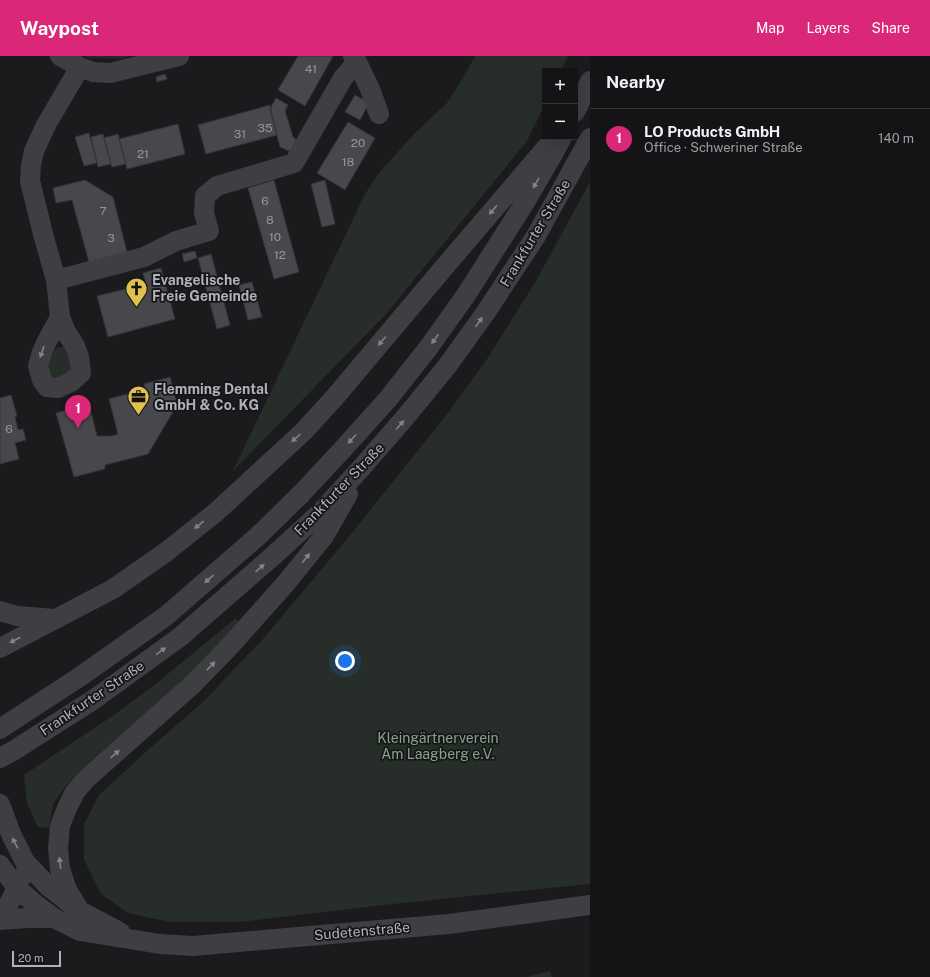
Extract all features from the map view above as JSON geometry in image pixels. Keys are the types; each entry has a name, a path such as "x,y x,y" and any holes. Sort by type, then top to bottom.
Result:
{"street":[{"path":"60,56 93,72 110,73 179,56"},
{"path":"56,280 144,257 176,241 209,231 204,213 206,196 217,186 294,163 355,59"},
{"path":"355,59 370,89 379,114"},
{"path":"60,317 56,280 30,180 31,165 34,151 46,125 80,67"},
{"path":"578,104 590,81"},
{"name":"Frankfurter Straße","path":"0,758 93,700 180,637 285,546 320,513 408,414 448,365 486,312 536,236 590,138"},
{"path":"0,648 113,589 166,552 214,513 303,432 335,397 460,248 540,156 552,140"},
{"name":"Frankfurter Straße","path":"0,729 82,676 166,616 258,536 301,494 388,399 429,348 466,295 524,204 560,140"},
{"path":"80,911 67,890 60,869 58,848 60,826 75,792 86,779 192,684 286,583 324,536 363,466"},
{"path":"0,611 17,616 55,619"},
{"path":"2,811 11,834 26,862 48,886 80,911 133,939"},
{"path":"26,862 18,888 1,919 54,918"},
{"name":"Sudetenstraße","path":"0,865 18,888 35,904 54,918 80,931 160,944 193,946 449,924 590,905"}],"shaded area":[{"path":"84,56 132,56 122,59 88,58"}],"green space":[{"path":"475,56 568,56 562,68 542,68 542,110 527,141 387,313 233,471 365,194 379,173 415,133 447,103"},
{"name":"Kleingärtnerverein Am Laagberg e.V.","path":"590,182 590,884 383,905 239,922 170,922 128,913 101,894 84,859 84,824 99,795 203,702 262,640 347,539 448,413 487,359 536,281"},
{"path":"59,347 66,347 70,358 70,370 66,376 59,379 53,377 49,373 48,364 50,355"},
{"path":"236,618 238,621 223,640 184,680 80,770 53,804 49,828 38,827 27,803 24,775 111,717 153,686"},
{"path":"550,971 552,977 527,977"}],"building":[{"path":"298,56 333,56 305,106 278,90"},
{"path":"165,74 167,79 157,82 156,77"},
{"path":"355,95 369,103 360,120 345,112"},
{"path":"276,98 288,105 285,111 293,137 298,141 291,152 280,147 270,109"},
{"path":"270,105 277,135 206,154 198,125"},
{"path":"348,122 375,138 345,190 317,173"},
{"path":"178,124 185,154 127,169 119,139"},
{"path":"89,133 97,163 84,166 75,137"},
{"path":"103,134 111,164 98,167 91,137"},
{"path":"118,134 126,164 112,167 104,138"},
{"path":"85,180 113,197 127,252 89,262 72,200 56,203 53,188"},
{"path":"274,180 299,272 274,279 248,188"},
{"path":"325,180 335,224 322,227 311,184"},
{"path":"195,251 197,258 184,262 182,254"},
{"path":"211,254 230,325 217,329 198,258"},
{"name":"Evangelische Freie Gemeinde","path":"161,268 175,319 108,337 97,296 146,284 143,273"},
{"path":"252,282 262,317 248,320 239,285"},
{"path":"170,377 177,405 148,454 105,465 105,469 74,477 56,413 89,404 97,436 112,436 118,434 109,399 145,389 144,384"},
{"path":"11,395 17,416 15,417 18,430 23,429 26,440 15,443 19,459 0,464 0,398"}],"place":[{"name":"Evangelische Freie Gemeinde","path":"136,308"},
{"name":"Flemming Dental GmbH & Co. KG","path":"139,416"},
{"name":"LO Products GmbH","path":"78,428"}]}
